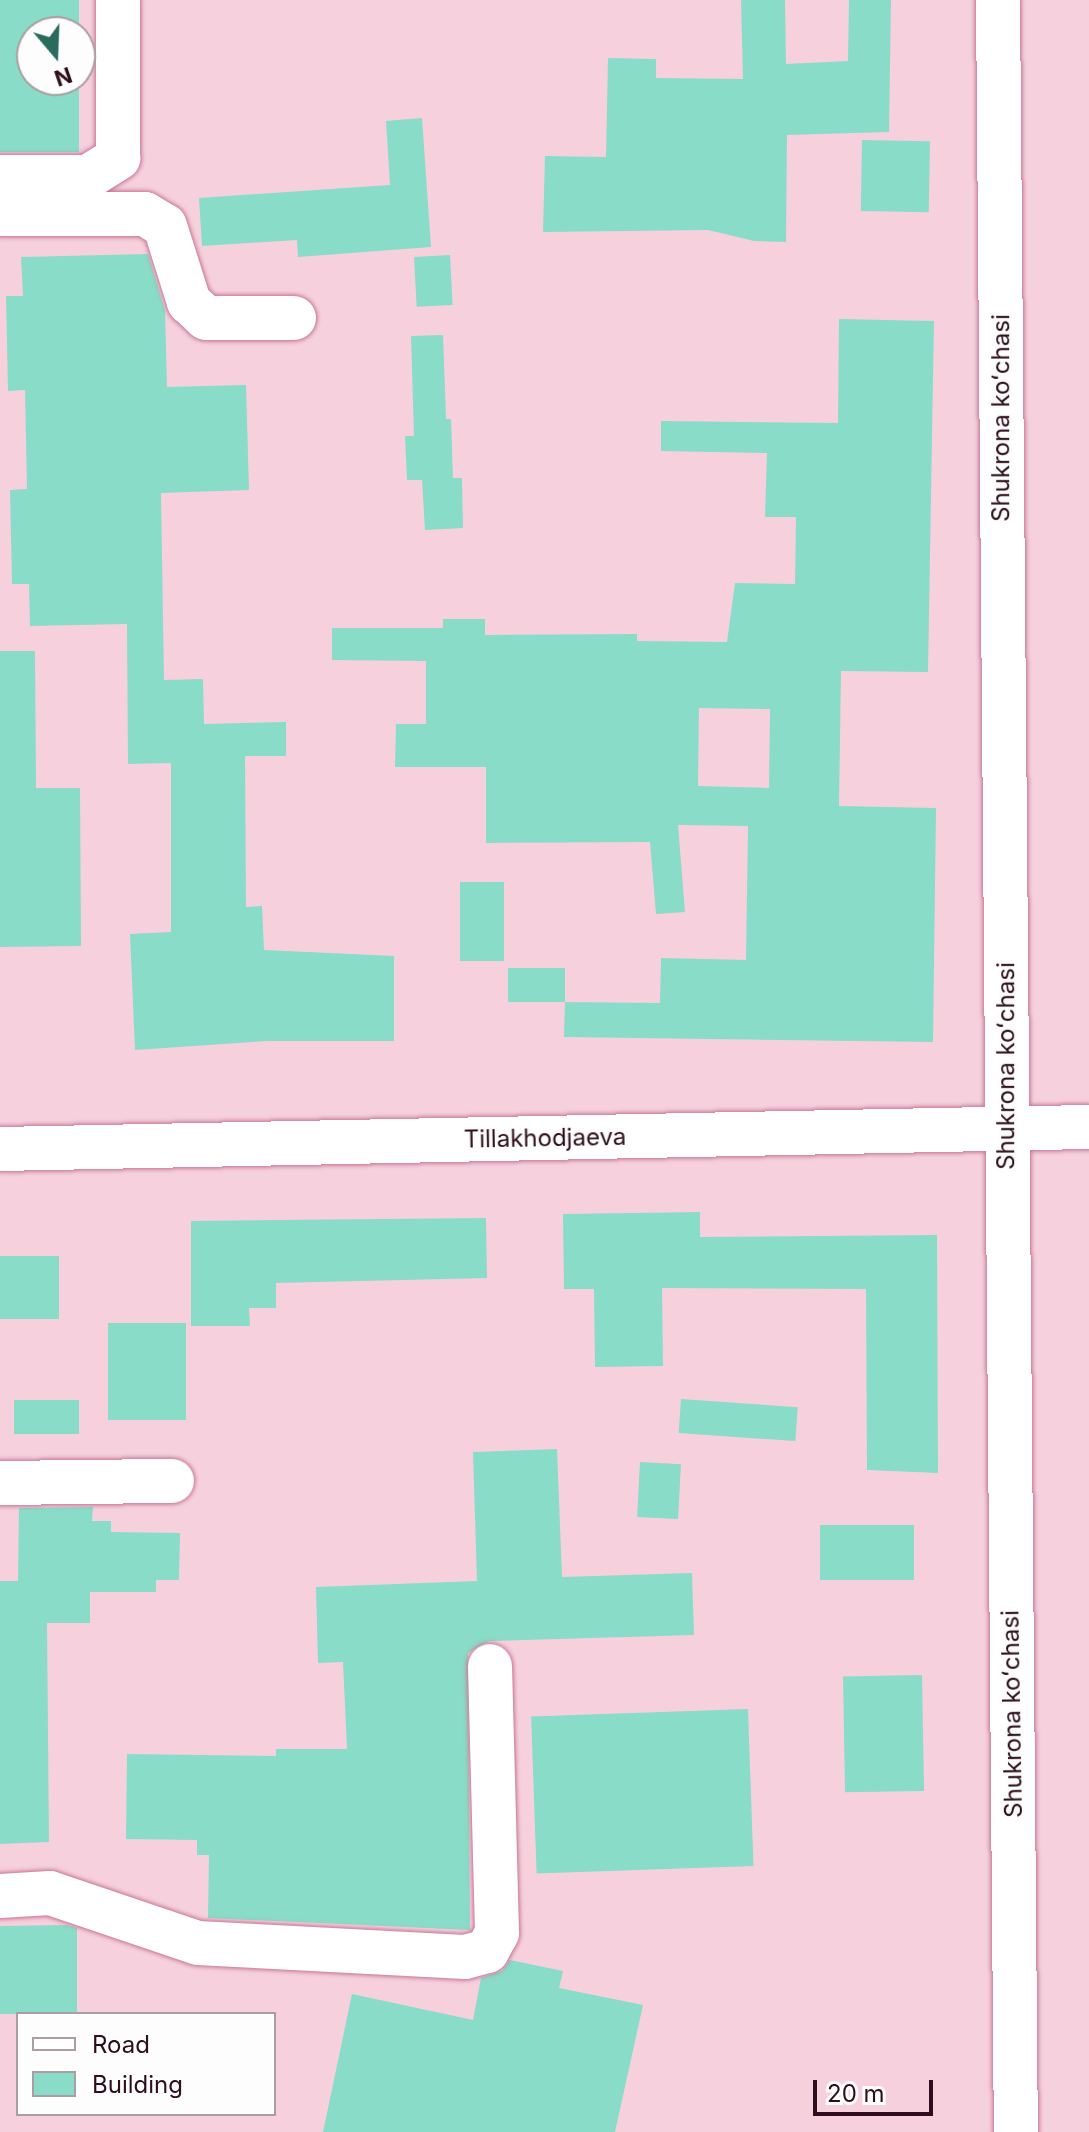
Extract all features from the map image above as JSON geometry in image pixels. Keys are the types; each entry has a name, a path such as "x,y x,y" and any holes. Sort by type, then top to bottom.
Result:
{"street":[{"path":"0,177 88,177 118,158 118,0"},
{"name":"Shukrona koʻchasi","path":"998,0 1016,2132"},
{"path":"0,214 145,214 165,226 189,302 206,318 294,318"},
{"name":"Tillakhodjaeva","path":"0,1149 1089,1127"},
{"path":"0,1483 172,1481"},
{"path":"0,1896 50,1893 198,1943 465,1957 487,1951 497,1933 490,1666"}],"building":[{"path":"0,0 79,0 79,16 16,16 16,96 79,96 79,152 0,152"},
{"path":"741,0 785,0 786,64 848,61 849,0 891,0 889,132 787,135 786,242 754,241 708,230 543,232 545,156 606,157 608,58 656,59 656,78 743,79"},
{"path":"422,118 431,247 298,257 297,240 202,246 199,198 390,185 386,121"},
{"path":"862,140 930,141 929,212 861,211"},
{"path":"148,254 165,310 167,387 246,385 249,490 161,493 164,680 203,679 204,724 286,722 286,756 245,756 246,907 262,906 264,950 394,956 394,1041 267,1041 135,1050 130,934 171,932 171,763 128,764 127,624 30,626 29,584 12,584 10,490 27,489 25,390 8,391 6,296 23,296 21,257"},
{"path":"450,255 453,305 417,307 414,257"},
{"path":"839,319 934,321 928,672 841,671 839,806 936,808 933,1042 564,1037 565,1002 660,1003 661,958 746,960 748,826 678,825 685,912 656,914 650,842 486,843 486,767 395,767 396,724 426,724 426,661 332,660 332,628 443,628 443,619 485,619 485,635 637,634 637,641 727,642 735,583 795,584 796,517 765,517 767,453 661,451 661,421 838,423","holes":["699,708 770,709 769,788 698,786"]},
{"path":"443,335 446,419 451,419 453,478 462,478 463,528 425,530 422,480 407,480 405,436 414,436 411,336"},
{"path":"0,651 35,651 36,788 80,788 81,946 0,947"},
{"path":"460,882 504,882 504,961 460,961"},
{"path":"508,968 565,968 565,1002 508,1002"},
{"path":"700,1212 700,1237 937,1235 938,1473 867,1470 866,1289 662,1288 663,1366 595,1367 594,1289 564,1289 563,1214"},
{"path":"486,1218 487,1278 276,1283 276,1308 249,1308 250,1326 191,1326 191,1221"},
{"path":"0,1256 59,1256 59,1319 0,1319"},
{"path":"108,1323 186,1323 186,1420 108,1420"},
{"path":"681,1399 798,1407 795,1441 679,1433"},
{"path":"14,1400 79,1400 79,1434 14,1434"},
{"path":"557,1449 562,1577 692,1573 694,1635 489,1641 468,1653 470,1930 208,1918 209,1855 197,1855 197,1840 126,1839 127,1754 276,1756 276,1749 347,1749 343,1662 318,1663 316,1587 477,1581 473,1452"},
{"path":"640,1462 681,1464 678,1519 637,1517"},
{"path":"93,1507 92,1521 111,1521 111,1532 180,1533 179,1580 156,1580 156,1592 90,1592 90,1623 47,1623 49,1842 0,1844 0,1581 18,1581 19,1508"},
{"path":"820,1525 914,1525 914,1580 820,1580"},
{"path":"922,1675 924,1791 845,1792 843,1676"},
{"path":"748,1709 753,1866 537,1873 531,1717"},
{"path":"67,1925 77,1928 77,2012 0,2014 0,1926"},
{"path":"510,1960 563,1971 559,1988 643,2005 615,2132 323,2132 352,1994 473,2020 481,1978 502,1971"}]}
